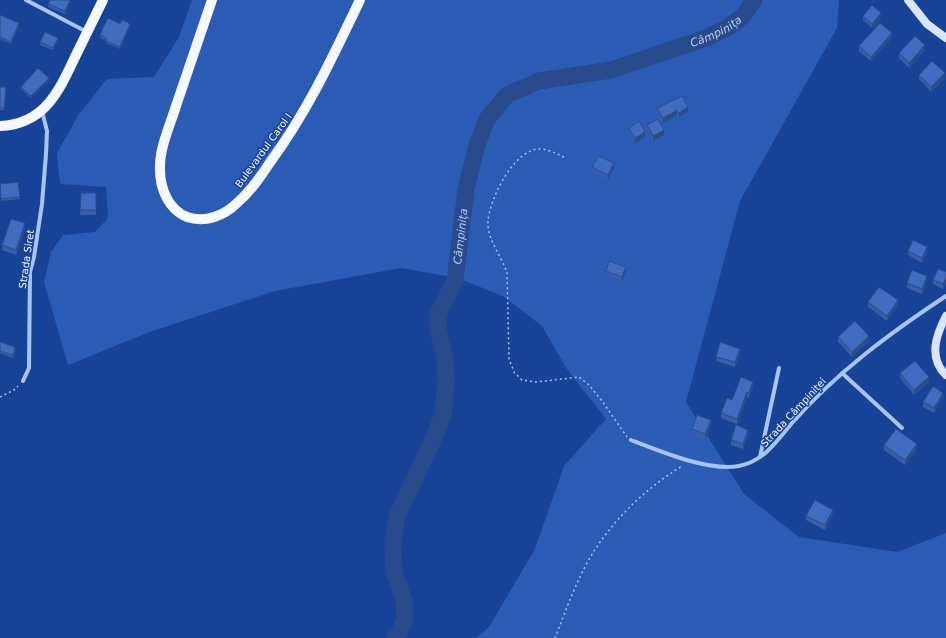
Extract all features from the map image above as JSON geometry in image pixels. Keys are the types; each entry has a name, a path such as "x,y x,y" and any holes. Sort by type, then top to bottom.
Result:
{"main road":[{"path":"0,126 25,121 42,110 57,93 102,0"},
{"name":"Bulevardul Carol I","path":"212,0 161,158 160,180 166,197 178,211 195,219 216,217 228,211 248,192 287,140 316,92 360,0"},
{"path":"908,0 927,24 946,38"},
{"path":"946,316 936,339 935,351 938,364 946,375"}],"street":[{"path":"26,0 87,32"},
{"name":"Strada Siret","path":"23,381 29,368 30,277 42,204 46,154 47,131 42,110"},
{"name":"Strada Câmpiniței","path":"631,440 690,460 733,467 747,464 760,457 772,447 812,402 842,373 891,333 946,296"},
{"path":"760,457 779,368"},
{"path":"842,373 902,428"}],"path":[{"path":"564,157 539,149 531,150 513,165 492,199 488,223 493,241 507,273 509,359 514,372 522,380 536,382 579,377 589,385 602,401 620,429 631,440"},
{"path":"0,397 14,390 23,381"},
{"path":"555,638 572,595 595,549 618,519 656,485 690,460"}],"shaded area":[{"path":"192,0 839,0 837,28 740,201 686,402 744,494 799,537 897,552 946,533 946,638 476,638 489,627 535,549 564,466 606,419 567,369 542,326 503,296 457,278 401,268 275,291 152,331 68,365 44,282 51,252 63,235 95,232 108,218 106,187 60,184 57,153 79,114 107,79 154,77 179,37"}],"building":[{"path":"50,0 70,0 65,11 48,4"},
{"path":"872,5 881,13 872,24 863,16"},
{"path":"0,15 19,23 11,42 0,37"},
{"path":"108,18 120,24 122,20 130,24 120,47 106,41 107,39 100,34"},
{"path":"880,23 892,33 871,57 859,46"},
{"path":"45,32 58,38 53,48 40,42"},
{"path":"915,36 925,45 909,63 899,53"},
{"path":"932,61 945,73 931,87 919,75"},
{"path":"38,68 49,78 31,96 21,87"},
{"path":"0,87 6,87 4,108 0,108"},
{"path":"682,96 688,107 679,113 677,110 663,118 657,108"},
{"path":"658,119 664,130 653,136 647,125"},
{"path":"639,121 645,132 635,138 629,128"},
{"path":"598,156 614,163 608,175 592,167"},
{"path":"18,182 20,197 1,199 0,184"},
{"path":"81,193 96,193 96,210 80,210"},
{"path":"11,219 25,223 16,250 2,245"},
{"path":"913,240 927,247 922,258 908,251"},
{"path":"609,261 626,267 622,277 606,271"},
{"path":"938,269 946,272 946,278 943,284 933,280"},
{"path":"912,270 927,276 922,289 907,283"},
{"path":"879,287 898,300 887,316 868,302"},
{"path":"855,321 869,336 852,352 838,337"},
{"path":"0,342 15,347 13,355 0,351"},
{"path":"720,342 740,349 735,362 716,357"},
{"path":"915,361 929,377 914,390 900,373"},
{"path":"741,377 753,382 749,393 747,392 737,419 721,413 727,398 732,400"},
{"path":"933,386 943,393 934,408 923,402"},
{"path":"697,415 711,420 705,434 692,429"},
{"path":"736,425 748,430 743,444 731,440"},
{"path":"896,429 917,444 905,460 884,445"},
{"path":"815,500 833,510 825,525 806,516"}],"waterway":[{"name":"Câmpinița","path":"395,638 399,634 405,619 404,600 394,572 393,543 397,516 443,415 446,383 445,357 438,330 438,314 455,281 466,189 477,145 487,119 507,95 539,81 611,70 706,38 727,28 743,16 754,0"}]}
